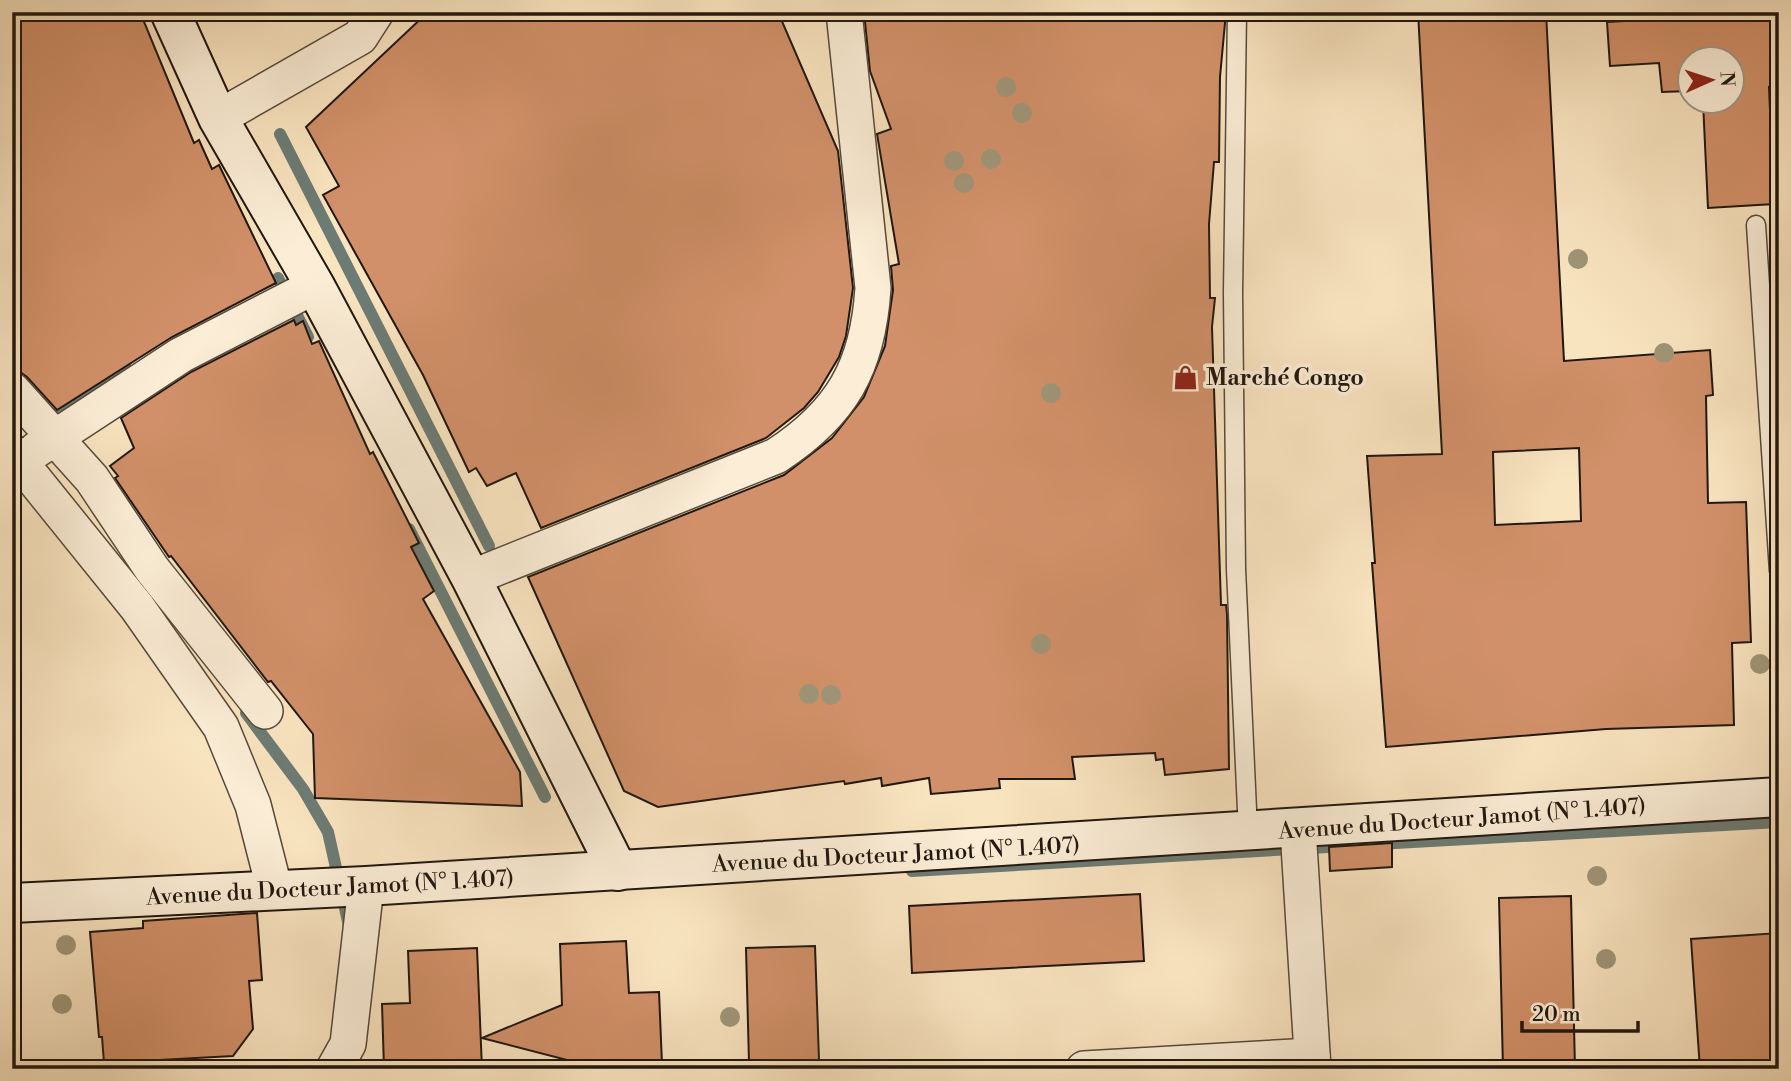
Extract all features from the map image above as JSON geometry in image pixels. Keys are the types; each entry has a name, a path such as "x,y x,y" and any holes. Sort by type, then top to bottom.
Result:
{"main road":[{"path":"170,12 218,118 314,286 471,578 618,871"},
{"name":"Avenue du Docteur Jamot (N° 1.407)","path":"12,903 361,887 1779,797"}],"street":[{"path":"218,118 360,37 376,12"},
{"path":"471,578 776,456 810,434 832,409 863,358 871,320 873,288 844,12"},
{"path":"275,891 253,805 221,727 137,607 15,458 181,355 314,286"},
{"path":"12,390 92,479 152,569 265,711"},
{"path":"1084,1069 1312,1063 1298,829"},
{"path":"334,1069 348,1044 361,887"}],"lane":[{"path":"1237,12 1233,293 1236,569 1248,832"},
{"path":"1756,225 1779,571"}],"building":[{"path":"12,12 140,12 194,143 199,140 212,169 219,165 276,283 172,337 57,410 27,377 12,366"},
{"path":"428,12 778,12 838,151 853,288 846,336 839,357 818,392 804,408 766,438 541,528 516,473 487,486 476,468 469,472 423,375 323,195 339,186 306,127"},
{"path":"864,12 1226,12 1220,77 1219,162 1214,162 1209,224 1210,298 1215,298 1212,327 1221,605 1226,605 1227,614 1229,769 1165,775 1163,759 1156,760 1155,753 1072,757 1075,779 999,779 1000,788 931,794 929,778 882,786 881,778 845,784 844,781 658,807 624,791 528,577 784,475 832,438 864,397 885,346 893,290 891,266 899,264 877,134 891,129 870,71"},
{"path":"1418,12 1546,12 1564,361 1710,350 1713,395 1706,396 1708,503 1746,502 1751,642 1732,643 1734,725 1606,729 1386,747 1367,456 1442,454","holes":["1579,448 1581,521 1495,525 1493,452"]},
{"path":"1658,12 1779,12 1779,86 1769,87 1774,204 1708,208 1704,116 1746,116 1746,46 1676,46 1676,92 1662,92 1659,63 1610,66 1607,22 1658,19"},
{"path":"294,320 296,325 303,321 312,344 319,341 370,454 373,452 419,543 411,547 434,591 423,599 520,772 522,806 315,798 313,734 271,681 268,682 171,556 169,557 115,478 118,476 110,466 134,448 121,418 191,372"},
{"path":"1392,843 1392,867 1330,871 1329,847"},
{"path":"1140,894 1144,961 912,973 909,906"},
{"path":"1571,896 1575,1069 1503,1069 1499,898"},
{"path":"257,913 262,980 249,981 253,1029 233,1056 104,1063 102,1037 99,1037 90,932 143,928 143,921"},
{"path":"1779,933 1779,1069 1700,1069 1691,939"},
{"path":"626,941 629,993 659,992 662,1064 632,1066 632,1069 571,1069 571,1061 482,1038 562,1005 560,944"},
{"path":"815,946 819,1060 749,1063 746,948"},
{"path":"477,948 482,1069 384,1069 382,1004 410,1003 408,951"}],"waterway":[{"path":"280,134 489,546"},
{"path":"278,278 308,337"},
{"path":"47,421 126,368"},
{"path":"409,529 545,797"},
{"path":"246,713 303,789 328,832 349,926"},
{"path":"1377,844 1779,822"},
{"path":"912,871 1345,846"}],"place":[{"name":"Marché Congo","path":"1186,377"}]}
